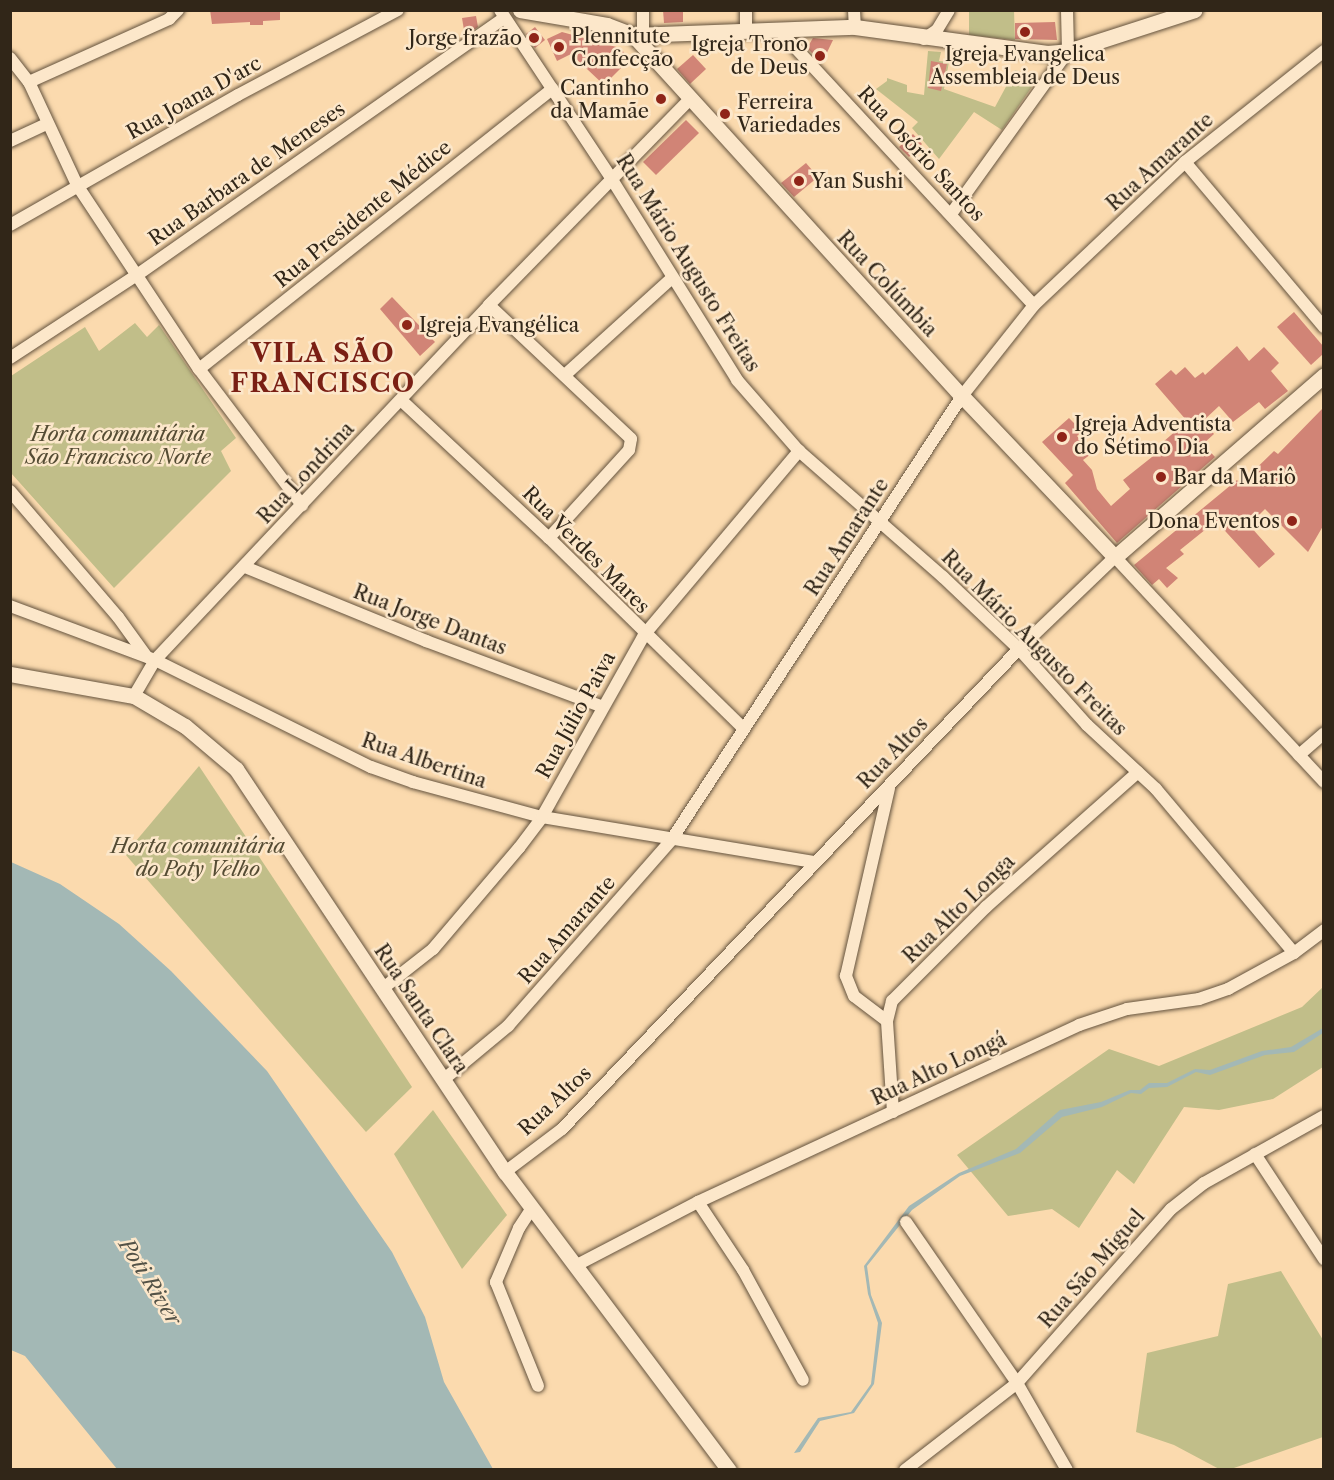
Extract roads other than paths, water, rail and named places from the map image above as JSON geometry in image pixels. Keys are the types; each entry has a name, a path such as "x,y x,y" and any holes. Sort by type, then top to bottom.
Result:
{"street":[{"path":"29,82 169,19 178,10"},
{"name":"Rua Joana D'arc","path":"10,225 77,185 398,10"},
{"path":"638,34 643,10"},
{"path":"746,10 746,30"},
{"path":"854,10 855,27"},
{"path":"923,39 937,30 949,10"},
{"path":"951,214 1068,51 1067,10"},
{"path":"530,12 607,25 638,34 855,27 923,39 1047,53 1068,51 1173,14 1195,10"},
{"name":"Rua Mário Augusto Freitas","path":"501,15 611,178 671,279 736,380 799,451 881,522 1019,649 1087,725 1178,813 1294,953"},
{"name":"Rua Barbara de Meneses","path":"10,358 137,274 501,15"},
{"name":"Rua Osório Santos","path":"778,29 1034,305"},
{"name":"Rua Colúmbia","path":"638,34 689,100 1114,557"},
{"name":"Rua Amarante","path":"443,1080 508,1026 672,839 962,396 1034,305 1185,162 1323,51"},
{"path":"10,58 29,82 46,124 77,185 200,369 302,505"},
{"name":"Rua Presidente Médice","path":"200,369 552,89"},
{"name":"Rua Londrina","path":"134,696 151,658 245,567 489,304 689,100"},
{"path":"10,141 46,124"},
{"path":"1185,162 1323,327"},
{"path":"565,375 671,279"},
{"path":"489,304 565,375 632,443 549,538"},
{"name":"Rua Altos","path":"505,1172 562,1129 1019,649 1114,557 1323,375"},
{"name":"Rua Verdes Mares","path":"401,400 549,538 644,635 743,728"},
{"name":"Rua Júlio Paiva","path":"381,989 441,940 542,817 601,706 644,635 799,451"},
{"path":"10,491 151,658"},
{"path":"1114,557 1323,782"},
{"name":"Rua Jorge Dantas","path":"245,567 426,641 601,706"},
{"name":"Rua Albertina","path":"10,606 151,658 370,767 453,795 542,817 815,862"},
{"name":"Rua Santa Clara","path":"10,674 134,696 204,739 236,770 505,1172 729,1470"},
{"path":"1299,755 1323,733"},
{"name":"Rua Alto Longa","path":"893,1112 887,1021 892,1001 970,922 1138,772"},
{"path":"887,1021 855,996 846,976 889,788"},
{"name":"Rua Alto Longá","path":"575,1266 698,1202 1102,1016 1208,997 1294,953 1323,930"},
{"name":"Rua São Miguel","path":"904,1470 1017,1383 1171,1209 1204,1183 1323,1116"},
{"path":"1255,1154 1323,1259"},
{"path":"698,1202 743,1270 803,1380"},
{"path":"532,1208 519,1228 496,1282 538,1386"},
{"path":"906,1222 1017,1383 1067,1470"}],"water":[{"name":"Poti River","path":"11,862 60,884 119,924 171,971 267,1071 392,1252 425,1317 444,1382 493,1469 117,1469 25,1356 11,1350"},
{"path":"1323,1028 1323,1033 1294,1052 1265,1055 1210,1075 1196,1072 1167,1087 1149,1088 1141,1094 1131,1093 1102,1107 1062,1117 1020,1153 960,1176 912,1210 867,1266 871,1295 882,1323 874,1384 854,1413 820,1421 800,1452 794,1453 818,1418 851,1412 871,1384 878,1323 868,1294 864,1266 909,1206 959,1173 1016,1149 1060,1110 1101,1102 1130,1090 1140,1090 1149,1083 1167,1083 1195,1069 1210,1070 1262,1051 1291,1047"}],"place":[{"name":"Igreja Evangelica Assembleia de Deus","path":"1025,32"},
{"name":"Jorge frazão","path":"534,38"},
{"name":"Plennitute Confecção","path":"559,47"},
{"name":"Igreja Trono de Deus","path":"820,56"},
{"name":"Cantinho da Mamãe","path":"661,99"},
{"name":"Ferreira Variedades","path":"725,114"},
{"name":"Yan Sushi","path":"799,181"},
{"name":"Igreja Evangélica","path":"407,325"},
{"name":"Igreja Adventista do Sétimo Dia","path":"1062,437"},
{"name":"Bar da Mariô","path":"1161,477"},
{"name":"Dona Eventos","path":"1292,521"}],"district":[{"name":"VILA SÃO FRANCISCO","path":"323,369"}],"park label":[{"name":"Horta comunitária São Francisco Norte","path":"118,446"},
{"name":"Horta comunitária do Poty Velho","path":"198,858"}]}
